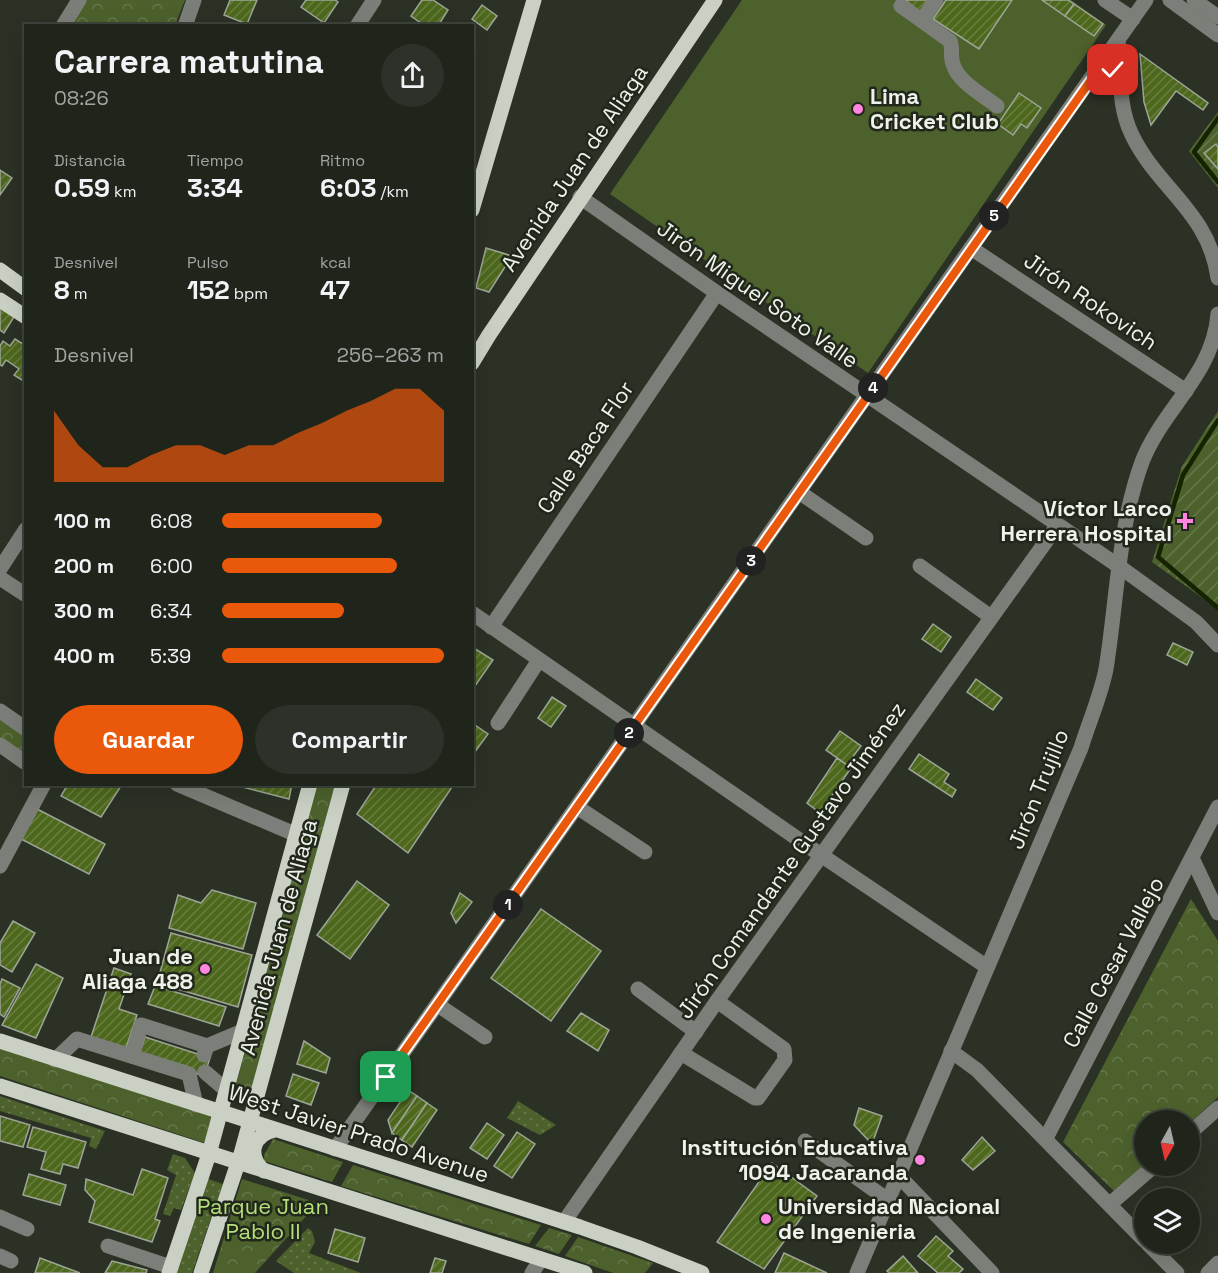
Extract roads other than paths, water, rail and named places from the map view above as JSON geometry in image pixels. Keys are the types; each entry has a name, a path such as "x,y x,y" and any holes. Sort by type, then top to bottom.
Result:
{"main road":[{"path":"474,203 534,0"},
{"name":"Avenida Juan de Aliaga","path":"474,360 580,197 716,0"},
{"path":"0,270 24,287"},
{"path":"0,300 24,316"},
{"path":"474,339 489,334"},
{"name":"Avenida Juan de Aliaga","path":"170,1270 209,1154 309,786"},
{"name":"Avenida Juan de Aliaga","path":"201,1273 250,1122 343,786"},
{"name":"West Javier Prado Avenue","path":"0,1041 564,1222 702,1273"},
{"path":"0,1086 585,1273"},
{"path":"264,1172 254,1158 254,1147 262,1135 275,1130"}],"street":[{"path":"64,24 79,0"},
{"path":"186,24 194,0"},
{"path":"358,24 374,0"},
{"path":"922,20 936,0"},
{"path":"1105,0 1133,19"},
{"path":"335,1149 1146,0"},
{"path":"1170,0 1218,35"},
{"path":"1194,0 1218,17"},
{"path":"902,6 950,40 953,64 962,79 997,106"},
{"path":"1118,41 1122,106 1134,138 1149,162 1201,228 1212,249 1218,278"},
{"path":"1098,70 1107,68 1113,70 1119,78"},
{"name":"Jirón Miguel Soto Valle","path":"580,197 867,396 1120,567 1196,622 1218,645"},
{"name":"Jirón Rokovich","path":"972,248 1186,391"},
{"name":"Calle Baca Flor","path":"491,627 717,293"},
{"name":"Jirón Trujillo","path":"856,1273 1081,748 1105,672 1126,521 1143,462 1159,429 1186,391 1212,347 1218,314"},
{"path":"799,492 866,538"},
{"name":"Jirón Comandante Gustavo Jiménez","path":"564,1222 717,1001 1057,526"},
{"path":"0,569 24,532"},
{"path":"920,566 991,617"},
{"path":"0,578 24,595"},
{"path":"474,614 987,967"},
{"path":"498,723 539,660"},
{"path":"0,711 24,728"},
{"path":"0,745 24,762"},
{"path":"0,866 43,786"},
{"path":"182,786 297,835"},
{"path":"577,807 645,852"},
{"name":"Calle Cesar Vallejo","path":"1046,1138 1218,807"},
{"path":"1192,858 1218,913"},
{"path":"638,990 696,1032"},
{"path":"681,1053 754,1098 758,1098 785,1060 784,1049 717,1001"},
{"path":"438,1005 485,1037"},
{"path":"132,1056 141,1024 205,1051 243,1031"},
{"path":"55,1060 77,1039 196,1073 226,1090"},
{"path":"951,1051 977,1070 1134,1229"},
{"path":"196,1073 196,1105"},
{"path":"1200,1124 1218,1108"},
{"path":"805,1141 888,1200"},
{"path":"898,1175 992,1273"},
{"path":"1110,1204 1142,1176"},
{"path":"0,1217 27,1229"},
{"path":"108,1246 170,1270"},
{"path":"1158,1254 1177,1273"},
{"path":"532,1273 541,1259"},
{"path":"1208,1273 1218,1263"}],"waterway":[{"path":"1218,118 1194,152 1218,182"},
{"path":"1218,420 1183,475 1158,557 1218,608"}],"place":[{"name":"Lima Cricket Club","path":"858,109"},
{"name":"Víctor Larco Herrera Hospital","path":"1185,521"},
{"name":"Juan de Aliaga 488","path":"205,969"},
{"name":"Institución Educativa 1094 Jacaranda","path":"920,1160"},
{"name":"Universidad Nacional de Ingenieria","path":"766,1219"}],"park label":[{"name":"Parque Juan Pablo II","path":"263,1218"}]}
